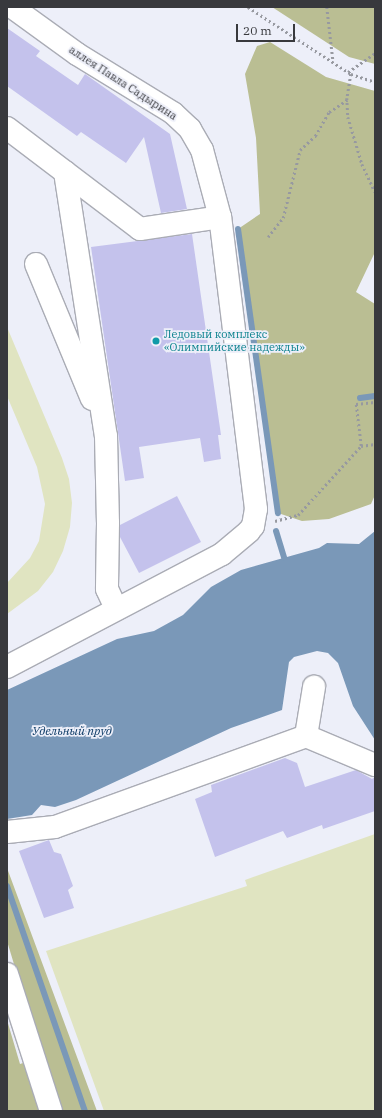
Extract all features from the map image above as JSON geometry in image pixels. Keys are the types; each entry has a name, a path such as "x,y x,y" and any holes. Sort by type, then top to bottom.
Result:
{"street":[{"name":"аллея Павла Садырина","path":"7,667 234,546 249,532 255,519 256,509 220,217 202,150 190,129 173,113 77,54 12,7"},
{"path":"7,128 140,229 220,217"},
{"path":"65,172 105,431 108,523 107,589 116,608"},
{"path":"36,264 105,431"},
{"path":"306,736 314,687"},
{"path":"7,832 55,827 306,736 375,765"},
{"path":"7,974 51,1111"}],"path":[{"path":"248,7 333,60 350,73 375,82"},
{"path":"327,7 333,60"},
{"path":"375,53 350,73 347,100 348,117 355,140 375,192"},
{"path":"268,237 283,218 300,150 314,136 329,112 347,100"},
{"path":"360,446 356,404 375,402"},
{"path":"298,515 360,446 375,444"}],"green space":[{"path":"272,7 375,7 375,64 349,57"},
{"path":"270,42 326,77 375,91 375,252 356,292 375,304 375,495 371,504 329,519 302,521 278,513 238,229 260,214 256,138 245,74 257,46"},
{"path":"7,327 62,458 69,479 72,503 70,527 63,551 53,572 38,591 7,614 7,583 30,558 39,541 45,504 37,467 7,396"},
{"path":"375,834 375,1111 104,1111 46,951 247,886 245,880"},
{"path":"7,868 97,1111 7,1111 7,1020 20,1064 42,1057 7,941"}],"water":[{"name":"Удельный пруд","path":"375,531 375,740 353,706 338,663 328,653 317,651 294,657 289,662 282,710 231,728 76,800 55,807 41,805 32,815 7,819 7,690 117,639 154,631 183,615 211,587 241,570 319,548 327,543 359,544"}],"building":[{"path":"7,28 40,51 36,56 78,85 85,74 170,134 187,209 161,213 144,137 126,163 81,132 77,136 7,86"},
{"name":"Ледовый комплекс «Олимпийские надежды»","path":"192,234 221,435 218,435 221,459 204,462 200,438 139,447 144,478 125,481 91,247"},
{"path":"177,496 201,542 139,573 120,537 120,525"},
{"path":"285,758 297,763 305,787 356,770 372,779 375,777 375,811 323,829 322,825 287,838 283,831 215,857 195,799 212,792 211,785"},
{"path":"49,840 54,852 61,854 73,886 68,890 74,908 44,918 19,851"}],"waterway":[{"path":"238,229 278,513"},
{"path":"360,398 375,396"},
{"path":"276,531 284,558"},
{"path":"7,886 85,1111"}],"place":[{"name":"Ледовый комплекс «Олимпийские надежды»","path":"156,341"}]}
